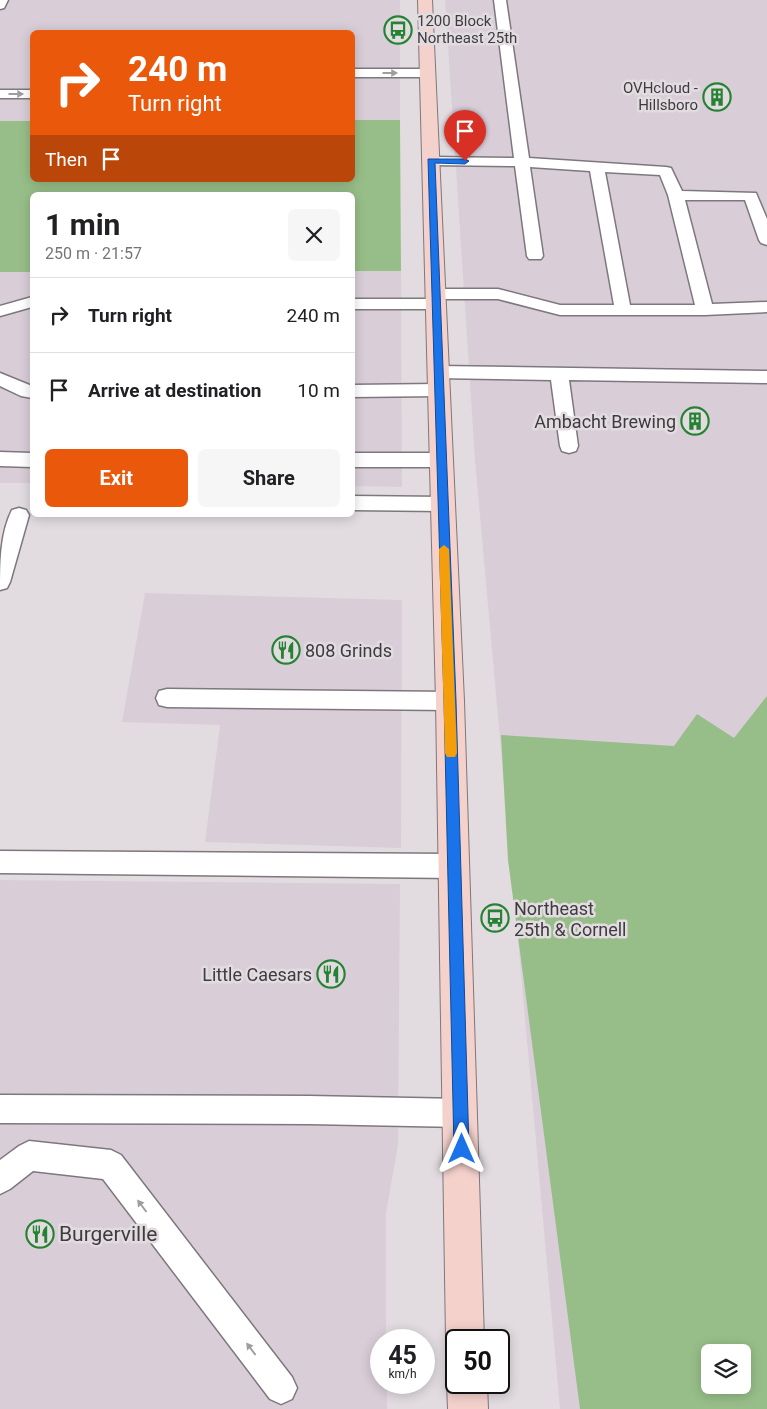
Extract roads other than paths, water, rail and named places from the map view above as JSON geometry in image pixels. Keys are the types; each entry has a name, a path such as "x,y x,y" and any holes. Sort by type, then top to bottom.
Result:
{"main road":[{"path":"424,0 450,701 466,1329"},
{"path":"467,1394 468,1409"}],"lane":[{"path":"0,5 2,0"},
{"path":"500,0 535,256"},
{"path":"355,74 427,73"},
{"path":"0,94 30,94"},
{"path":"431,161 523,162 666,171 676,195 705,310"},
{"path":"597,168 623,310"},
{"path":"676,195 751,196 767,240"},
{"path":"355,304 498,294 560,310 705,310 767,307"},
{"path":"0,311 30,303"},
{"path":"559,374 569,446"},
{"path":"355,391 439,381 559,374 767,377"},
{"path":"0,379 30,392"},
{"path":"0,459 30,460"},
{"path":"355,460 441,460"},
{"path":"355,504 443,504"},
{"path":"0,582 17,514"},
{"path":"167,698 450,701"},
{"path":"0,862 454,866"},
{"path":"0,1109 309,1110 461,1114"},
{"path":"0,1179 29,1156 111,1165 281,1388"}],"place":[{"name":"1200 Block Northeast 25th","path":"398,30"},
{"name":"OVHcloud - Hillsboro","path":"717,97"},
{"name":"Ambacht Brewing","path":"695,421"},
{"name":"808 Grinds","path":"286,650"},
{"name":"Northeast 25th & Cornell","path":"495,918"},
{"name":"Little Caesars","path":"331,974"},
{"name":"Burgerville","path":"40,1234"}]}
